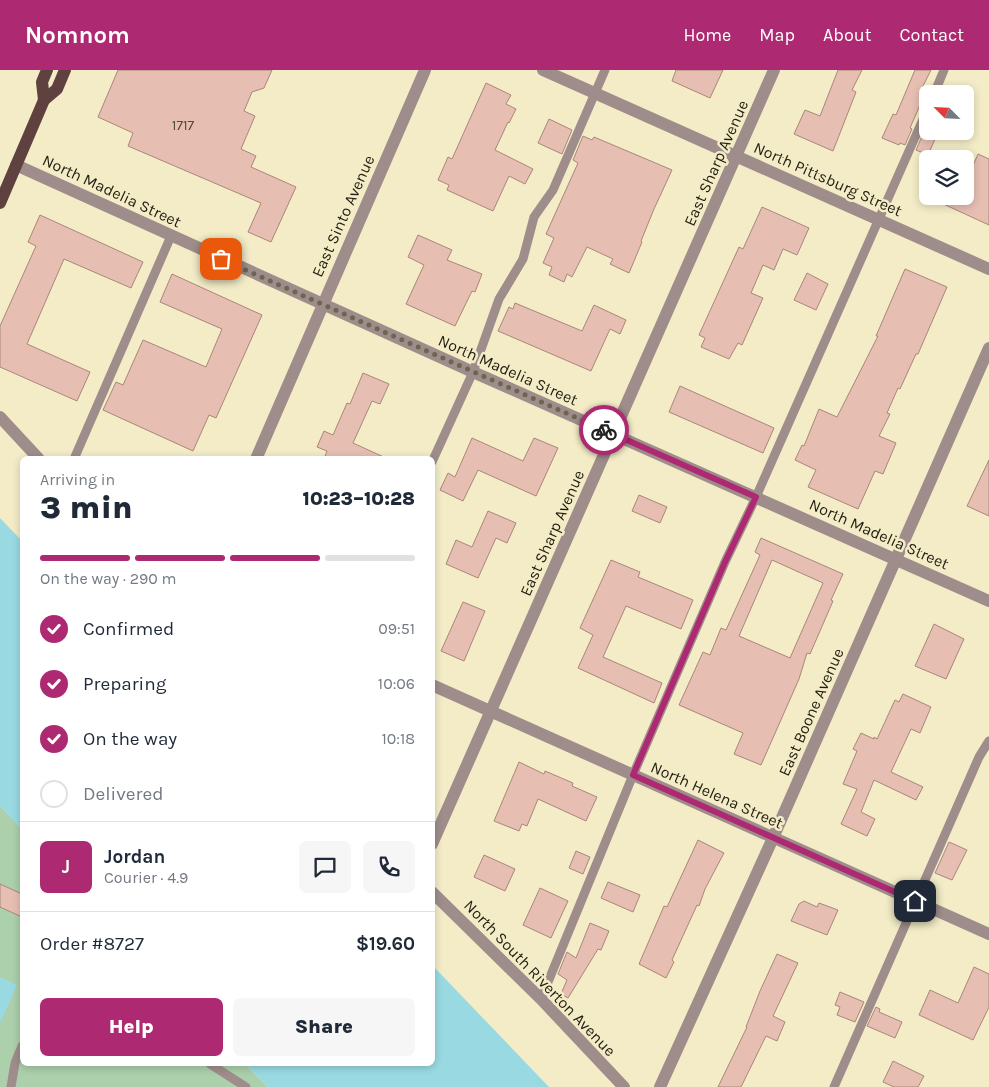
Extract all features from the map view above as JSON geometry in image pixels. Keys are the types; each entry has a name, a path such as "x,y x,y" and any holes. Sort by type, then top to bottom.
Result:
{"main road":[{"path":"44,100 42,82 48,70"},
{"path":"0,202 44,100 57,89 65,70"}],"street":[{"name":"East Sinto Avenue","path":"257,456 425,70"},
{"name":"North Pittsburg Street","path":"543,70 989,269"},
{"name":"East Sharp Avenue","path":"435,837 774,70"},
{"name":"North Madelia Street","path":"16,165 473,372 989,601"},
{"name":"East Boone Avenue","path":"660,1087 773,838 989,348"},
{"path":"0,417 36,456"},
{"name":"North Helena Street","path":"435,686 989,934"},
{"name":"North South Riverton Avenue","path":"435,895 541,999 624,1087"}],"lane":[{"path":"435,456 473,372 499,300 523,259 534,217 553,190 605,70"},
{"path":"938,85 944,70"},
{"path":"541,999 633,775 725,562 756,497 919,129"},
{"path":"75,456 171,236"},
{"path":"834,1087 979,757 989,741"},
{"path":"11,1087 15,1063 20,1051"},
{"path":"213,1066 246,1087"}],"green space":[{"path":"0,806 20,827 20,1066 247,1066 268,1087 0,1087"}],"water":[{"path":"0,518 20,539 20,827 0,806"},
{"path":"435,968 549,1087 268,1087 247,1066 435,1066"},
{"path":"0,977 17,985 0,1023"}],"building":[{"path":"118,70 272,70 264,88 252,92 244,111 255,116 241,149 256,156 251,167 296,187 271,242 248,232 261,203 128,146 133,133 98,117"},
{"path":"676,70 723,70 710,98 672,81"},
{"path":"838,70 862,70 852,90 856,92 833,151 794,134 805,110 820,116"},
{"path":"915,70 931,70 924,85 919,85 919,107 905,145 900,143 899,145 882,138 893,114 896,115"},
{"path":"486,83 511,95 506,104 516,109 495,150 533,169 525,184 509,176 493,211 447,190 449,185 438,180 448,157 452,159"},
{"path":"549,119 572,130 562,154 538,143"},
{"path":"583,136 592,140 594,137 672,170 654,209 629,273 610,264 613,259 587,247 572,277 567,274 564,282 549,275 552,267 543,263 554,238 546,234 578,163 573,160"},
{"path":"920,140 935,140 930,150 916,150"},
{"path":"978,154 989,159 989,225 946,205 974,205 974,163"},
{"path":"762,207 809,228 797,255 783,249 774,270 763,265 751,293 763,298 742,345 738,343 729,359 701,347 705,338 699,335 739,247 743,249"},
{"path":"40,215 143,262 131,288 64,259 27,344 90,372 77,401 0,367 0,326 36,246 28,242"},
{"path":"418,235 452,250 447,260 482,274 475,292 472,291 455,326 406,304 424,265 408,257"},
{"path":"905,269 947,287 918,354 916,354 900,389 898,388 887,413 890,414 879,436 896,443 883,474 875,471 858,509 808,487 816,470 795,460 802,445 804,446 819,409 837,417 878,336 876,336"},
{"path":"807,273 828,284 816,310 794,300"},
{"path":"172,274 262,315 216,418 209,415 193,451 103,410 116,382 123,385 143,340 206,367 222,329 160,302"},
{"path":"515,303 582,331 594,305 626,320 620,334 610,329 591,371 498,331 509,307 513,309"},
{"path":"363,373 389,384 380,404 372,401 353,443 381,456 325,456 327,451 317,447 324,431 333,435 347,403 350,404"},
{"path":"680,386 774,428 763,453 669,412"},
{"path":"472,438 523,461 534,438 558,448 536,496 478,470 463,501 440,490 448,473 455,477"},
{"path":"989,460 989,516 967,506"},
{"path":"639,495 667,507 660,523 632,511"},
{"path":"488,511 516,523 507,543 496,538 478,578 446,564 456,540 472,547"},
{"path":"761,538 843,574 810,654 807,653 799,679 761,765 734,754 743,733 679,705 703,652 710,655 721,628 726,630 760,555 755,552","holes":["772,560 823,583 790,658 739,636"]},
{"path":"611,560 640,572 638,577 693,600 681,629 626,606 603,657 662,683 654,703 578,668 593,635 580,628"},
{"path":"463,602 485,611 464,661 441,651"},
{"path":"934,624 964,639 946,679 915,666"},
{"path":"903,694 931,707 920,733 911,729 891,772 923,787 916,800 874,780 861,812 875,819 867,836 841,824 857,789 843,784 857,751 853,749 861,733 877,739 895,700 899,702"},
{"path":"519,762 544,774 545,771 573,783 572,786 597,797 586,821 538,799 527,826 522,824 519,831 494,821"},
{"path":"698,840 724,853 705,889 699,906 697,905 672,960 674,962 666,978 639,964 664,906 667,907"},
{"path":"949,842 967,850 952,880 935,873"},
{"path":"576,851 590,857 583,874 569,868"},
{"path":"484,855 515,869 505,891 474,877"},
{"path":"608,882 640,895 633,912 601,898"},
{"path":"0,884 20,893 20,916 0,907"},
{"path":"540,888 568,901 551,938 523,925"},
{"path":"804,901 817,907 819,903 838,910 827,935 791,921 799,904"},
{"path":"590,923 609,931 601,950 598,949 568,998 561,994 567,980 558,974 567,952 576,958"},
{"path":"777,954 798,963 773,1016 785,1022 777,1041 766,1036 741,1087 718,1087 747,1027 760,991"},
{"path":"974,967 989,974 989,1007 973,1040 919,1015 930,990 958,1003"},
{"path":"840,992 864,1002 855,1022 837,1015 840,1007 835,1005"},
{"path":"876,1007 880,1009 879,1012 902,1022 895,1038 867,1026"},
{"path":"893,1061 924,1076 918,1087 894,1087 883,1082"}],"way so far":[{"path":"221,259 604,430"}],"route":[{"path":"604,430 756,497 725,562 633,775 915,901"}]}
